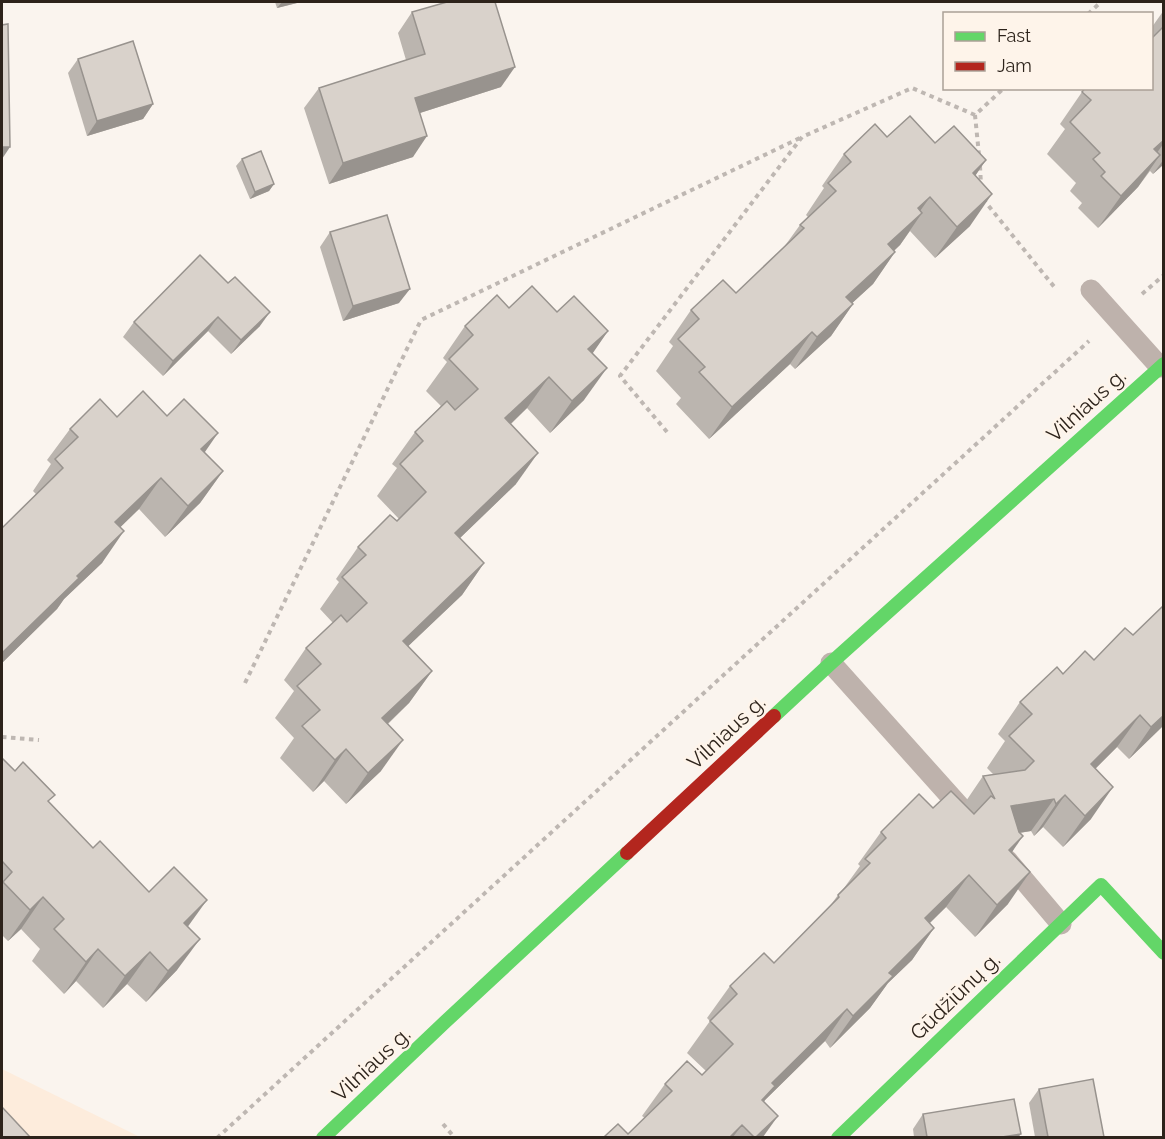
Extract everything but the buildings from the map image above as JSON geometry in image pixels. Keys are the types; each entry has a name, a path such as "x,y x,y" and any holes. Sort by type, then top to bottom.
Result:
{"main road":[{"name":"Vilniaus g.","path":"323,1137 831,663 1162,365"},
{"name":"Gūdžiūnų g.","path":"838,1137 1101,885 1164,953"}],"lane":[{"path":"1091,290 1162,365"},
{"path":"831,663 961,808"},
{"path":"996,846 1061,924"}],"path":[{"path":"245,682 421,320 802,137 912,88 975,115"},
{"path":"975,115 1002,90"},
{"path":"975,115 982,186"},
{"path":"667,432 620,376 802,137"},
{"path":"983,198 1057,290"},
{"path":"217,1137 1164,274"},
{"path":"2,737 39,740"},
{"path":"443,1124 455,1137"}],"shaded area":[{"path":"2,1069 140,1137 2,1137"}],"traffic: fast":[{"path":"774,716 1164,364"},
{"path":"323,1138 627,853"},
{"path":"838,1138 1101,885 1164,953"}],"traffic: jam":[{"path":"627,853 774,716"}]}
